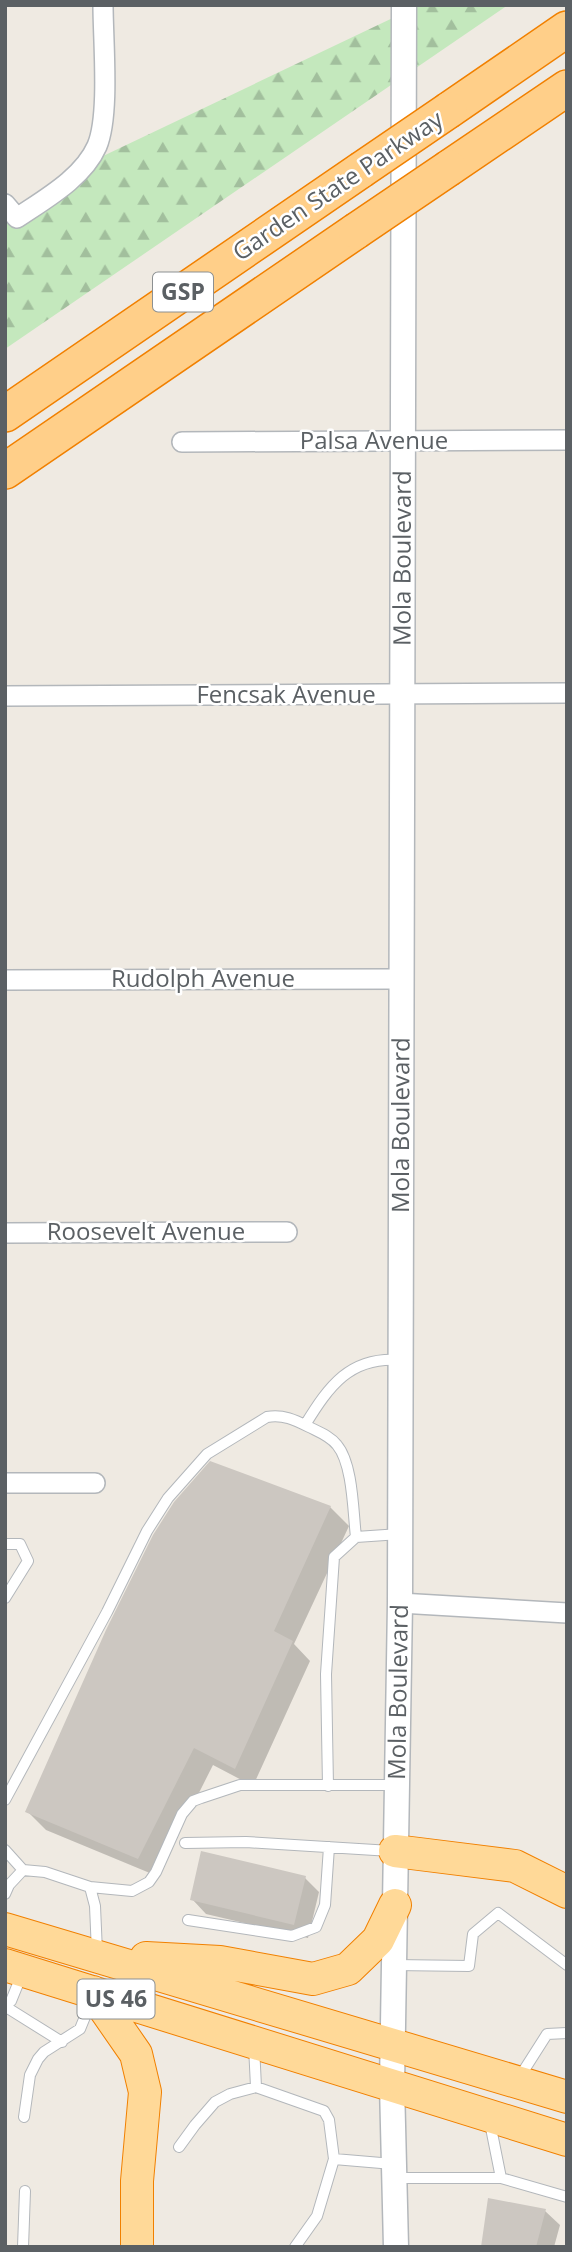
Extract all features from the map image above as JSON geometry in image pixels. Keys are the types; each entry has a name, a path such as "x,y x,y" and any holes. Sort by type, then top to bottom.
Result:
{"highway":[{"name":"Garden State Parkway","path":"5,414 567,29"},
{"name":"Garden State Parkway","path":"5,471 567,88"},
{"path":"395,1852 515,1866 567,1892"},
{"path":"97,1956 220,1962 313,1979 348,1969 378,1940 395,1905"},
{"name":"US 46","path":"5,1929 567,2097"},
{"name":"US 46","path":"14,1968 567,2140"},
{"path":"93,1992 136,2054 145,2092 137,2181 137,2247"}],"street":[{"path":"9,216 63,186 83,166 96,147 103,122 103,5"},
{"name":"Mola Boulevard","path":"396,2247 392,2085 400,1603 404,5"},
{"name":"Palsa Avenue","path":"182,442 567,440"},
{"name":"Fencsak Avenue","path":"5,696 567,693"},
{"name":"Rudolph Avenue","path":"5,979 401,979"},
{"name":"Roosevelt Avenue","path":"5,1233 287,1232"},
{"path":"5,1483 95,1483"},
{"path":"400,1603 567,1613"}],"lane":[{"path":"305,1425 322,1397 354,1368 371,1360 400,1360"},
{"path":"5,1800 107,1612 147,1531 181,1481 206,1454 267,1417 282,1416 325,1435 337,1445 343,1455 356,1537"},
{"path":"328,1786 326,1674 334,1556 356,1537 400,1534"},
{"path":"5,1544 20,1544 28,1561 8,1588 5,1598"},
{"path":"5,1850 23,1870 45,1872 90,1887 132,1892 149,1882 156,1872 181,1814 193,1801 240,1785 397,1785"},
{"path":"186,1843 246,1842 395,1852"},
{"path":"188,1920 292,1936 316,1927 326,1905 329,1847"},
{"path":"5,1894 9,1885 23,1870"},
{"path":"90,1887 95,1906 97,1956"},
{"path":"394,1965 469,1966 473,1934 498,1913 567,1965"},
{"path":"14,1968 11,2001 6,2007 62,2042"},
{"path":"24,2117 30,2074 38,2059 44,2052 80,2029 88,2014 93,1992"},
{"path":"517,2081 547,2034 567,2033"},
{"path":"254,2043 256,2087"},
{"path":"179,2147 209,2108 223,2097 256,2087 324,2111 329,2120 334,2159 317,2216 295,2247"},
{"path":"489,2115 501,2178"},
{"path":"334,2159 394,2171 501,2178 567,2197"},
{"path":"23,2247 25,2191"}],"green space":[{"path":"420,5 508,5 5,349 5,222 101,157"}],"building":[{"path":"210,1461 331,1506 274,1631 293,1641 235,1769 194,1748 138,1859 25,1812 106,1630 153,1535 174,1502"},
{"path":"201,1851 306,1876 294,1925 190,1900"},
{"path":"488,2198 546,2209 536,2247 481,2247"}]}
